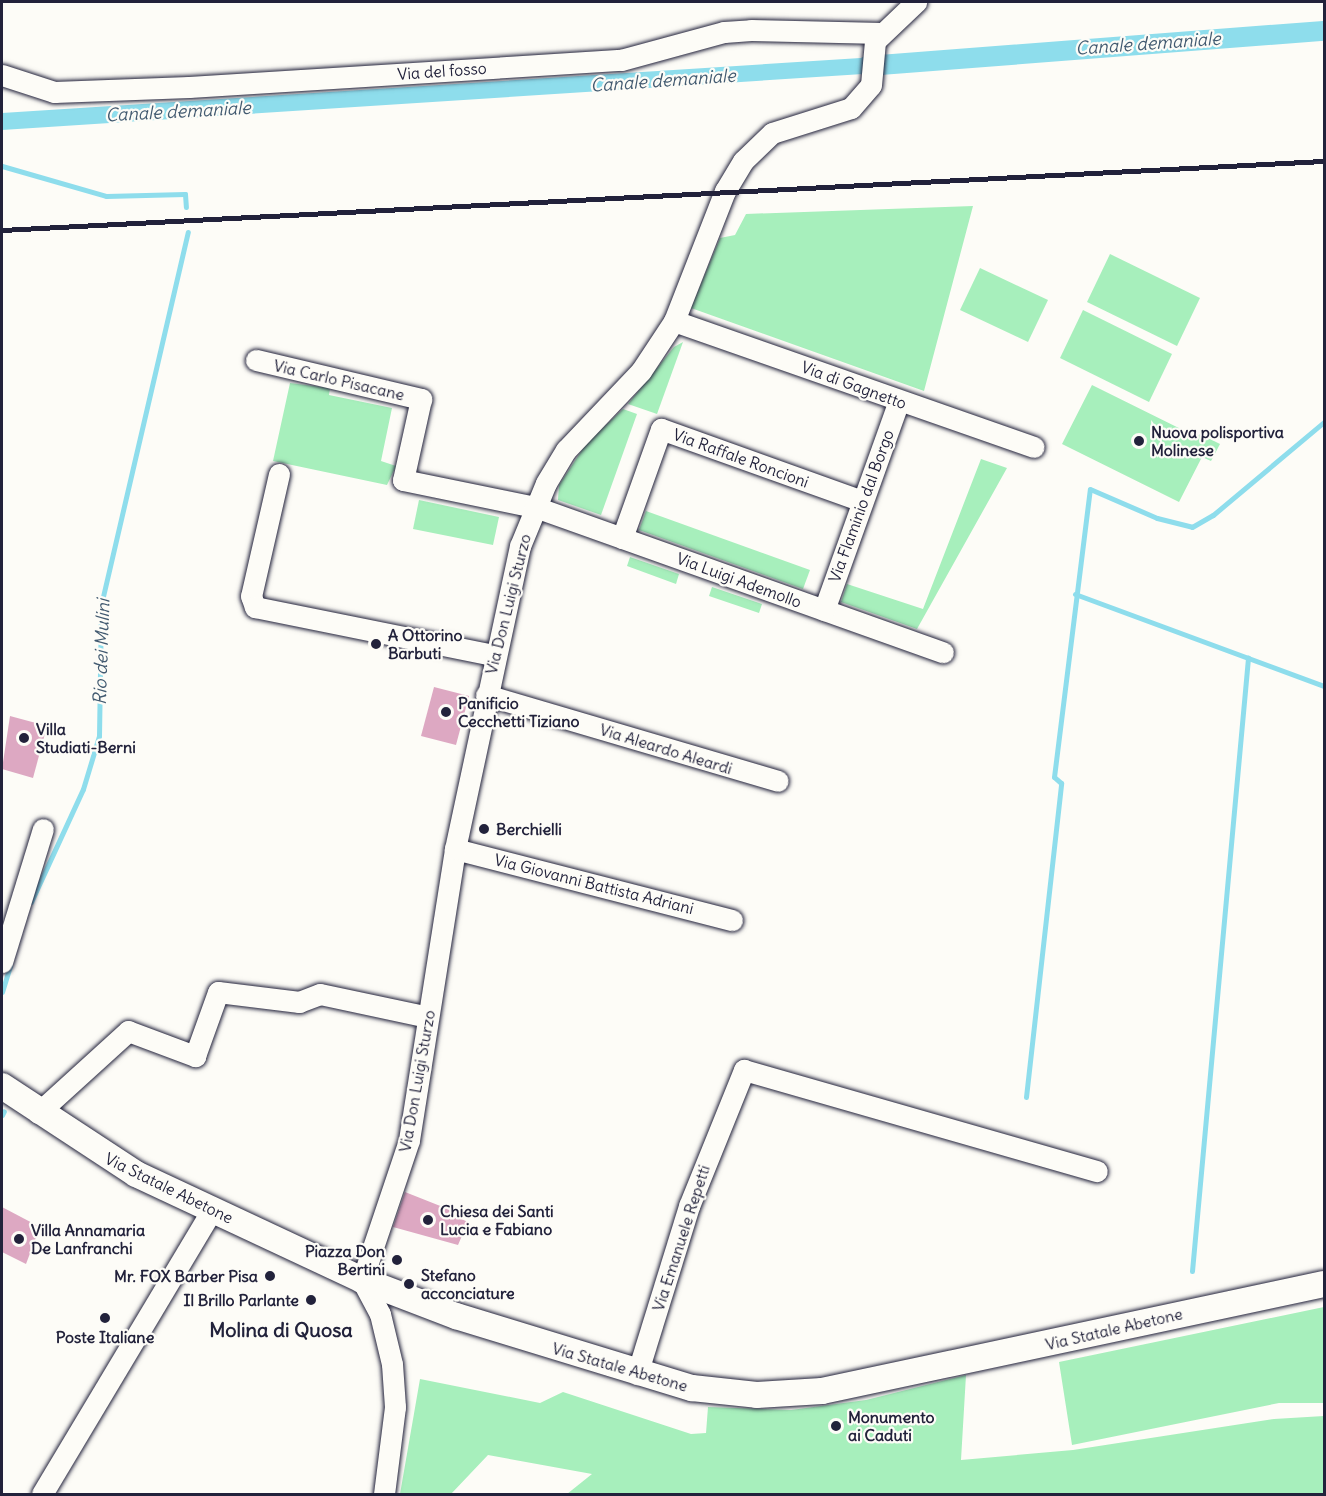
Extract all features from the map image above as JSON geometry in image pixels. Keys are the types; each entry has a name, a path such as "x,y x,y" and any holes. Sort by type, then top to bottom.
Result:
{"main road":[{"name":"Via Statale Abetone","path":"2,1086 99,1154 362,1280 637,1374 714,1391 757,1395 822,1391 1324,1284"}],"street":[{"path":"877,42 916,2"},
{"name":"Via del fosso","path":"2,75 54,92 189,87 621,60 724,32 751,30 877,42"},
{"name":"Via Don Luigi Sturzo","path":"362,1280 403,1165 455,849 493,655 515,563 535,507 579,433 641,371 674,321 725,191 753,148 785,127 851,108 871,85 877,42"},
{"name":"Via di Gagnetto","path":"674,321 1034,447"},
{"name":"Via Carlo Pisacane","path":"256,360 421,399 403,480 535,507"},
{"name":"Via Flaminio dal Borgo","path":"824,610 899,401"},
{"name":"Via Raffale Roncioni","path":"622,538 661,429 862,501"},
{"path":"279,474 251,596 255,607 493,655"},
{"name":"Via Luigi Ademollo","path":"535,507 943,652"},
{"name":"Via Aleardo Aleardi","path":"486,695 778,781"},
{"path":"2,962 43,830"},
{"name":"Via Giovanni Battista Adriani","path":"455,849 732,920"},
{"path":"38,1113 128,1031 195,1056 218,992 299,1002 320,994 428,1017"},
{"name":"Via Emanuele Repetti","path":"637,1374 689,1206 744,1070 1097,1171"},
{"path":"42,1494 212,1210"},
{"path":"362,1280 380,1314 392,1364 395,1407 384,1494"}],"green space":[{"path":"973,206 924,391 691,308 720,238 735,235 746,214"},
{"path":"1110,254 1200,298 1177,346 1087,302"},
{"path":"980,268 1048,300 1028,342 960,310"},
{"path":"1083,310 1172,354 1149,402 1060,358"},
{"path":"683,342 657,414 628,404 674,347"},
{"path":"290,383 330,388 329,395 392,408 381,461 396,466 387,485 273,461"},
{"name":"Nuova polisportiva Molinese","path":"1092,385 1197,437 1200,434 1220,444 1211,461 1202,457 1179,502 1062,444"},
{"path":"623,409 637,414 601,515 558,500 559,485 586,444"},
{"path":"981,459 1007,468 917,629 841,602 847,584 923,609"},
{"path":"419,500 499,517 493,545 413,529"},
{"path":"646,511 810,570 803,589 639,530"},
{"path":"630,557 679,574 676,584 627,566"},
{"path":"712,587 762,604 759,613 709,596"},
{"path":"1324,1307 1324,1403 1279,1403 1072,1445 1059,1362"},
{"path":"966,1375 961,1460 1073,1450 1274,1419 1324,1416 1324,1494 567,1494 592,1474 488,1455 451,1494 400,1494 420,1379 540,1403 563,1392 691,1434 706,1433 708,1407 791,1410 866,1400"}],"water":[{"path":"892,56 894,72 2,130 2,113"}],"building":[{"name":"Panificio Cecchetti Tiziano","path":"434,687 469,696 456,745 421,736"},
{"name":"Villa Studiati-Berni","path":"10,716 47,726 33,778 2,769"},
{"name":"Chiesa dei Santi Lucia e Fabiano","path":"405,1192 458,1213 457,1217 468,1222 458,1245 393,1227"},
{"name":"Villa Annamaria De Lanfranchi","path":"2,1207 40,1227 26,1264 2,1252"}],"waterway":[{"name":"Canale demaniale","path":"867,66 1324,31"},
{"name":"Rio dei Mulini","path":"2,166 106,196 185,194 186,207"},
{"name":"Rio dei Mulini","path":"31,902 83,789 99,736 101,605 188,232"},
{"path":"1026,1097 1061,783 1054,777 1090,489 1157,518 1192,527 1213,515 1324,422"},
{"path":"1075,594 1324,686"},
{"path":"1192,1271 1248,658"},
{"name":"Rio dei Mulini","path":"2,992 10,965"},
{"name":"Rio dei Mulini","path":"2,1115 4,1111"}],"railway":[{"path":"2,230 1324,161"}],"place":[{"name":"Nuova polisportiva Molinese","path":"1139,441"},
{"name":"A Ottorino Barbuti","path":"376,644"},
{"name":"Panificio Cecchetti Tiziano","path":"446,712"},
{"name":"Villa Studiati-Berni","path":"24,738"},
{"name":"Berchielli","path":"484,829"},
{"name":"Chiesa dei Santi Lucia e Fabiano","path":"428,1220"},
{"name":"Villa Annamaria De Lanfranchi","path":"19,1239"},
{"name":"Piazza Don Bertini","path":"397,1260"},
{"name":"Mr. FOX Barber Pisa","path":"270,1276"},
{"name":"Stefano acconciature","path":"409,1284"},
{"name":"Il Brillo Parlante","path":"311,1300"},
{"name":"Poste Italiane","path":"105,1318"},
{"name":"Monumento ai Caduti","path":"836,1426"}],"district":[{"name":"Molina di Quosa","path":"281,1329"}]}
